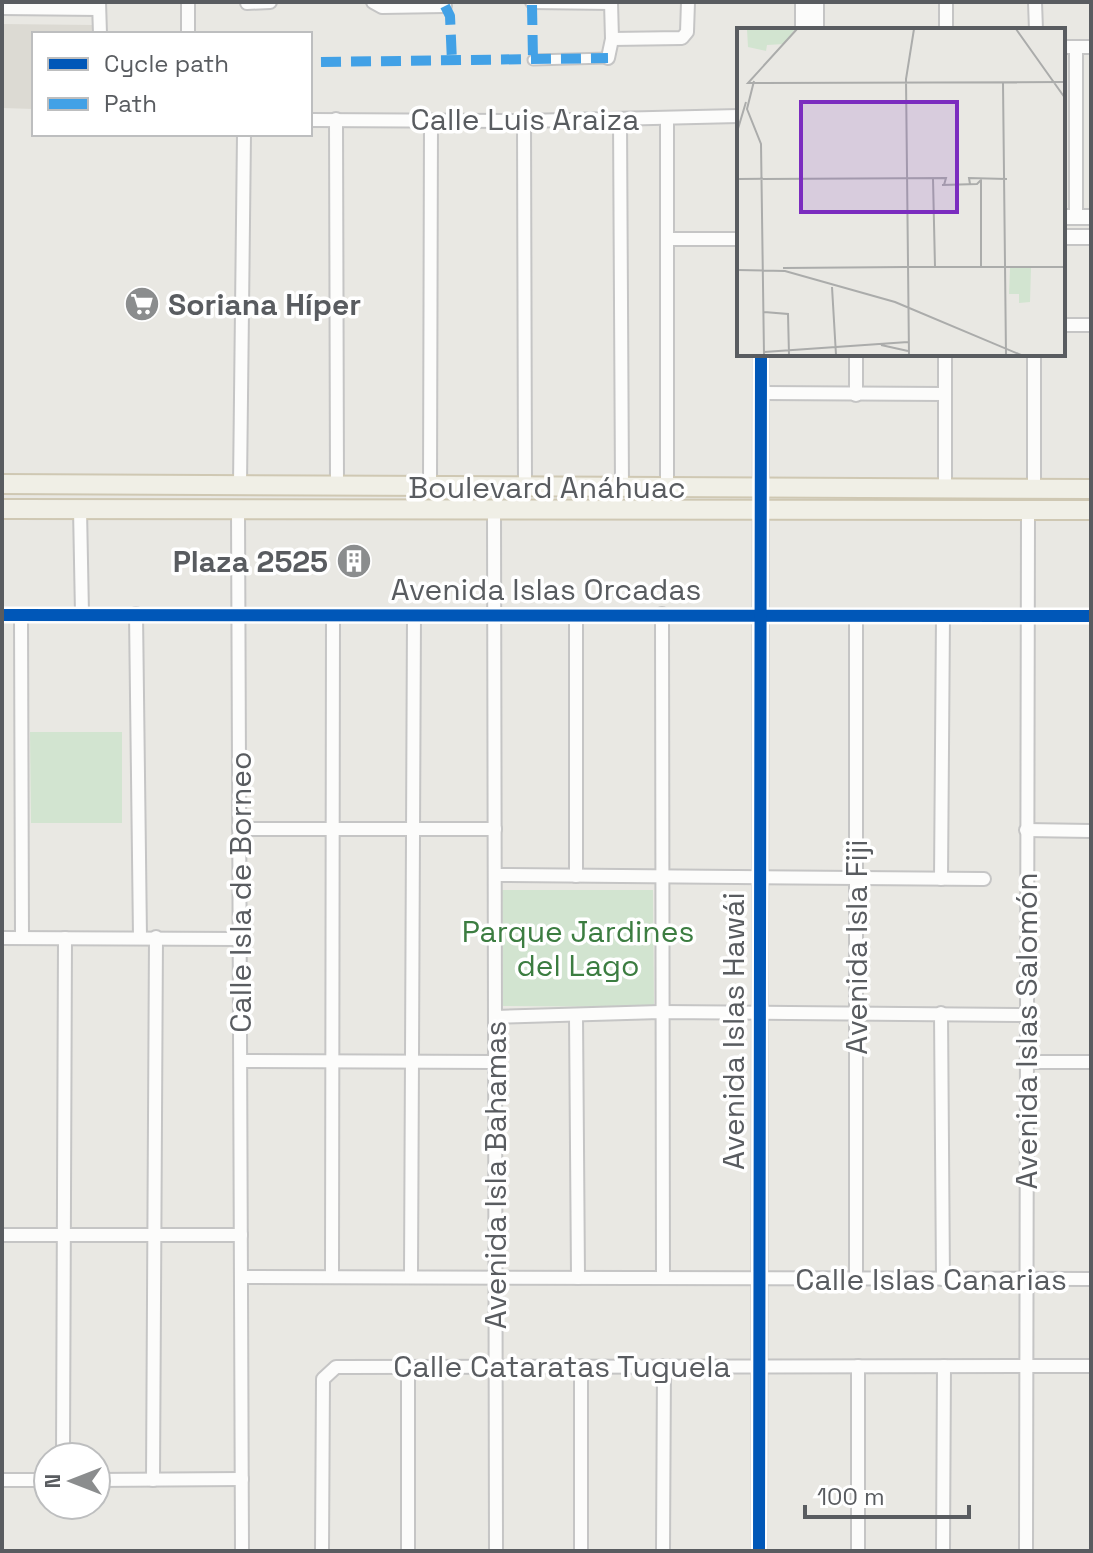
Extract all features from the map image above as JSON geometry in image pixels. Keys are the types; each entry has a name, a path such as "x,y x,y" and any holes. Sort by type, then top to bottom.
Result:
{"main road":[{"name":"Boulevard Anáhuac","path":"2,484 1091,489"},
{"name":"Boulevard Anáhuac","path":"2,509 1091,510"}],"street":[{"path":"188,2 188,32"},
{"path":"247,3 270,2"},
{"path":"612,39 678,39 685,36 688,2"},
{"path":"803,2 803,28"},
{"path":"816,2 816,28"},
{"path":"946,2 946,28"},
{"path":"1035,2 1036,28"},
{"path":"532,3 611,3 612,39 608,58 533,60"},
{"path":"378,4 445,6"},
{"path":"2,8 99,5 100,32"},
{"path":"1077,217 1070,47 1091,47"},
{"name":"Calle Luis Araiza","path":"312,120 524,121 737,116"},
{"path":"667,118 667,487"},
{"path":"336,119 337,486"},
{"path":"620,119 622,487"},
{"path":"430,486 431,121"},
{"path":"524,121 525,487"},
{"path":"240,485 244,136"},
{"path":"1065,237 1091,237"},
{"path":"669,239 737,239"},
{"path":"1065,325 1091,325"},
{"name":"Avenida Islas Hawái","path":"759,1551 761,356"},
{"path":"856,356 856,395"},
{"path":"945,356 945,490"},
{"path":"1034,356 1034,489"},
{"path":"761,393 945,394"},
{"name":"Calle Isla de Borneo","path":"238,508 242,1551"},
{"path":"80,509 82,614"},
{"name":"Avenida Isla Bahamas","path":"494,510 496,1551"},
{"name":"Avenida Islas Salomón","path":"1026,1551 1028,511"},
{"path":"136,614 140,937"},
{"path":"662,614 660,1012 663,1278"},
{"name":"Avenida Islas Orcadas","path":"2,615 1091,616"},
{"path":"21,615 22,938"},
{"path":"332,1277 333,615"},
{"path":"411,1277 414,615"},
{"path":"576,615 576,876"},
{"name":"Avenida Isla Fiji","path":"856,616 856,1278"},
{"path":"941,879 943,616"},
{"path":"239,829 495,829"},
{"path":"1026,830 1091,831"},
{"path":"495,875 660,879 984,879"},
{"path":"153,1480 156,937"},
{"path":"2,938 240,939"},
{"path":"63,1441 65,938"},
{"path":"495,1017 660,1012 1026,1015"},
{"path":"941,1013 943,1279"},
{"path":"576,1016 578,1278"},
{"path":"242,1061 495,1062"},
{"path":"1026,1062 1091,1062"},
{"path":"2,1235 241,1235"},
{"name":"Calle Islas Canarias","path":"242,1277 1091,1279"},
{"path":"408,1366 408,1551"},
{"path":"581,1366 581,1551"},
{"path":"663,1551 664,1366"},
{"path":"858,1366 858,1551"},
{"path":"943,1551 944,1366"},
{"name":"Calle Cataratas Tuguela","path":"322,1551 324,1375 336,1367 1091,1366"},
{"path":"112,1480 242,1479"},
{"path":"2,1480 32,1480"}],"shaded area":[{"path":"2,24 95,25 95,32 32,32 32,109 2,108"}],"green space":[{"path":"30,732 122,732 122,823 31,823"},
{"name":"Parque Jardines del Lago","path":"502,890 653,890 654,1007 503,1006"}],"marked path":[{"path":"532,5 533,60"},
{"path":"445,6 450,16 452,62"},
{"path":"321,62 608,58"}],"cycle path":[{"path":"759,1551 761,356"},
{"path":"2,615 1091,616"}],"place":[{"name":"Soriana Híper","path":"142,304"},
{"name":"Plaza 2525","path":"354,561"}]}
